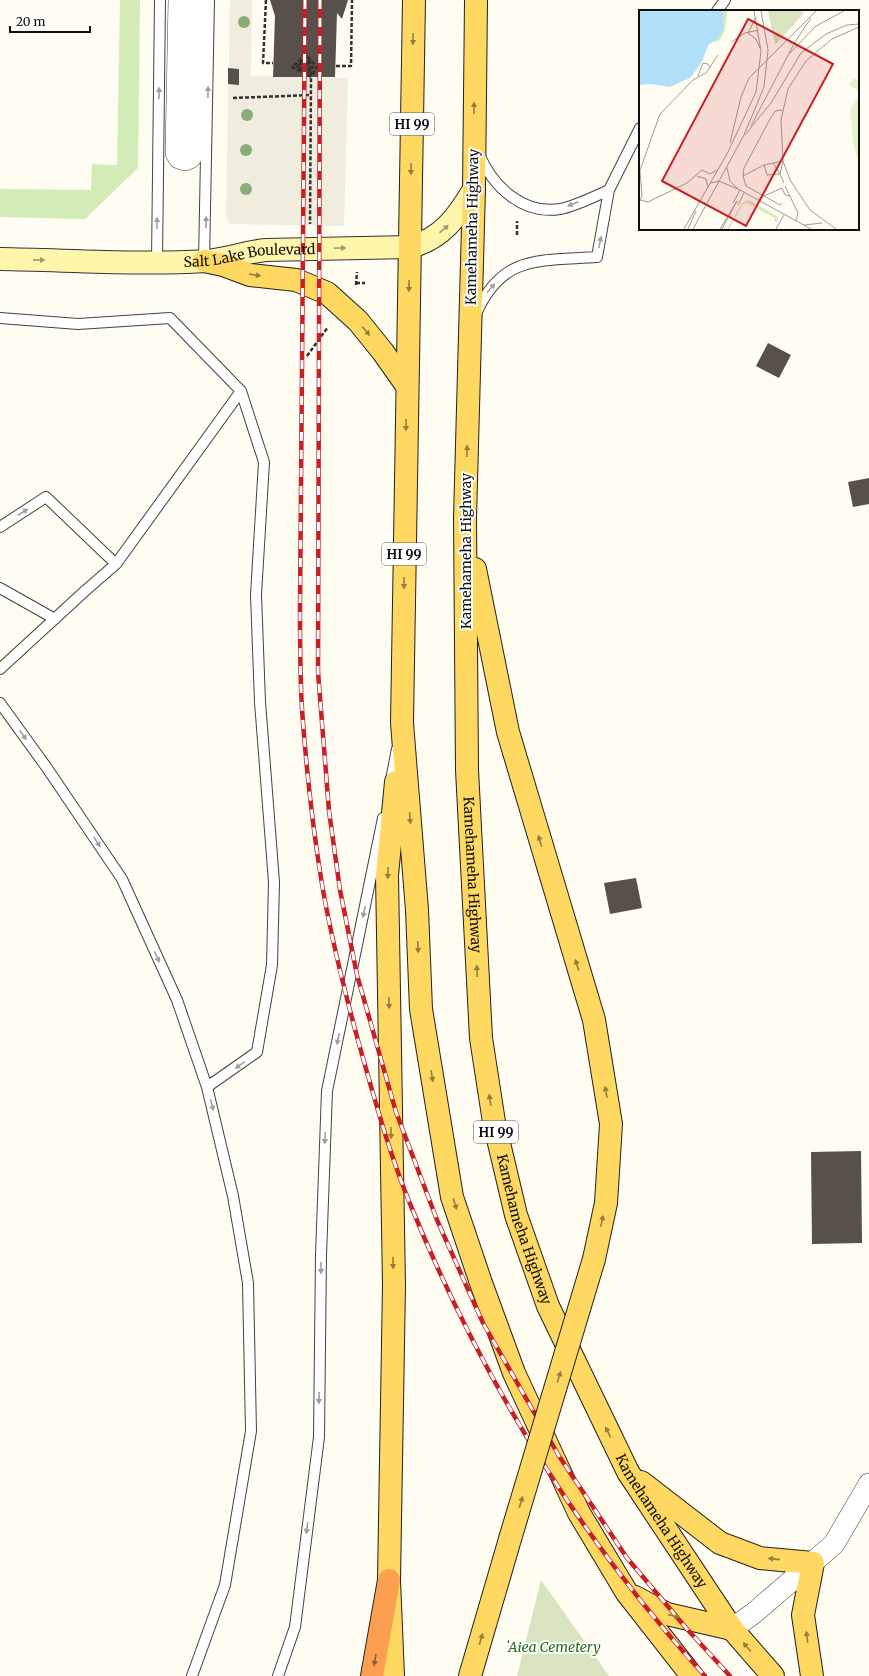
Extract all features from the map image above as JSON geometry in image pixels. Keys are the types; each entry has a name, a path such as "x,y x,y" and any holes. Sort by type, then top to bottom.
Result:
{"highway":[{"path":"372,1676 389,1580"}],"main road":[{"name":"HI 99","path":"414,0 402,723 417,910 421,1008 452,1197 481,1283 514,1373 579,1514 627,1592 692,1676"},
{"name":"Kamehameha Highway","path":"476,0 474,189 465,518 467,770 481,1038 494,1122 516,1215 548,1306 628,1472 732,1629 773,1676"},
{"name":"Salt Lake Boulevard","path":"0,259 157,262 204,261 224,259 266,250 410,247 430,240 446,228 461,211 474,189"},
{"path":"204,261 223,265 250,275 296,280 323,291 344,307 358,321 383,352 407,386"},
{"path":"465,518 508,732 595,1028 611,1124 606,1203 594,1259 470,1676"},
{"path":"393,1676 389,1580 394,1285 387,875 402,723"},
{"path":"628,1472 720,1543 760,1558 813,1563 803,1615 812,1676"},
{"path":"627,1592 667,1614 732,1629"}],"street":[{"path":"180,0 176,153 179,158 185,160 190,158 194,153 197,0"},
{"path":"732,1629 754,1614 834,1544 869,1484"}],"lane":[{"path":"157,262 160,0"},
{"path":"204,261 209,0"},
{"path":"718,10 725,0"},
{"path":"470,350 476,313 486,293 500,277 515,267 544,260 597,257 610,190 639,130"},
{"path":"474,142 483,162 496,183 512,198 524,204 540,208 562,208 610,190"},
{"path":"0,318 78,324 170,318 241,391 264,462 256,595 260,702 274,882 272,965 257,1052 207,1088"},
{"path":"0,669 116,564 241,391"},
{"path":"0,527 46,498 116,564"},
{"path":"0,588 55,619"},
{"path":"0,704 122,879 176,1000 207,1088 233,1196 248,1283 251,1431 225,1585 192,1676"},
{"path":"278,1676 294,1627 319,1437 321,1255 327,1091 402,723"}],"path":[{"path":"266,0 263,63 273,63"},
{"path":"306,0 304,27 306,55 311,77 310,225"},
{"path":"336,66 350,66 352,0"},
{"path":"306,55 317,67 311,77"},
{"path":"306,55 304,67 311,77"},
{"path":"306,55 297,67 311,77"},
{"path":"233,98 311,95"},
{"path":"516,235 518,215"},
{"path":"355,288 358,271"},
{"path":"356,283 365,283"},
{"path":"307,356 329,326"}],"green space":[{"path":"120,0 140,0 138,168 85,219 0,217 0,189 91,190 92,164 117,165"},
{"name":"ʻAiea Cemetery","path":"541,1580 609,1676 517,1676"}],"shaded area":[{"path":"230,0 252,0 251,76 348,78 344,226 230,224 226,217"}],"building":[{"path":"270,0 348,0 342,19 337,13 335,77 273,77 275,16"},
{"path":"228,68 239,69 239,85 228,84"},
{"path":"768,343 791,355 779,378 756,366"},
{"path":"869,478 869,504 853,507 848,482"},
{"path":"636,878 642,908 610,914 604,883"},
{"path":"861,1151 862,1243 812,1244 811,1152"}],"railway":[{"path":"305,0 300,609 301,684 305,751 315,836 321,878 338,961 353,1023 383,1128 397,1170 413,1211 441,1274 471,1336 503,1397 577,1514 617,1570 660,1624 705,1676"},
{"path":"320,0 318,672 329,811 340,890 357,975 396,1112 437,1220 483,1323 559,1456 627,1558 687,1629 730,1676"}]}
